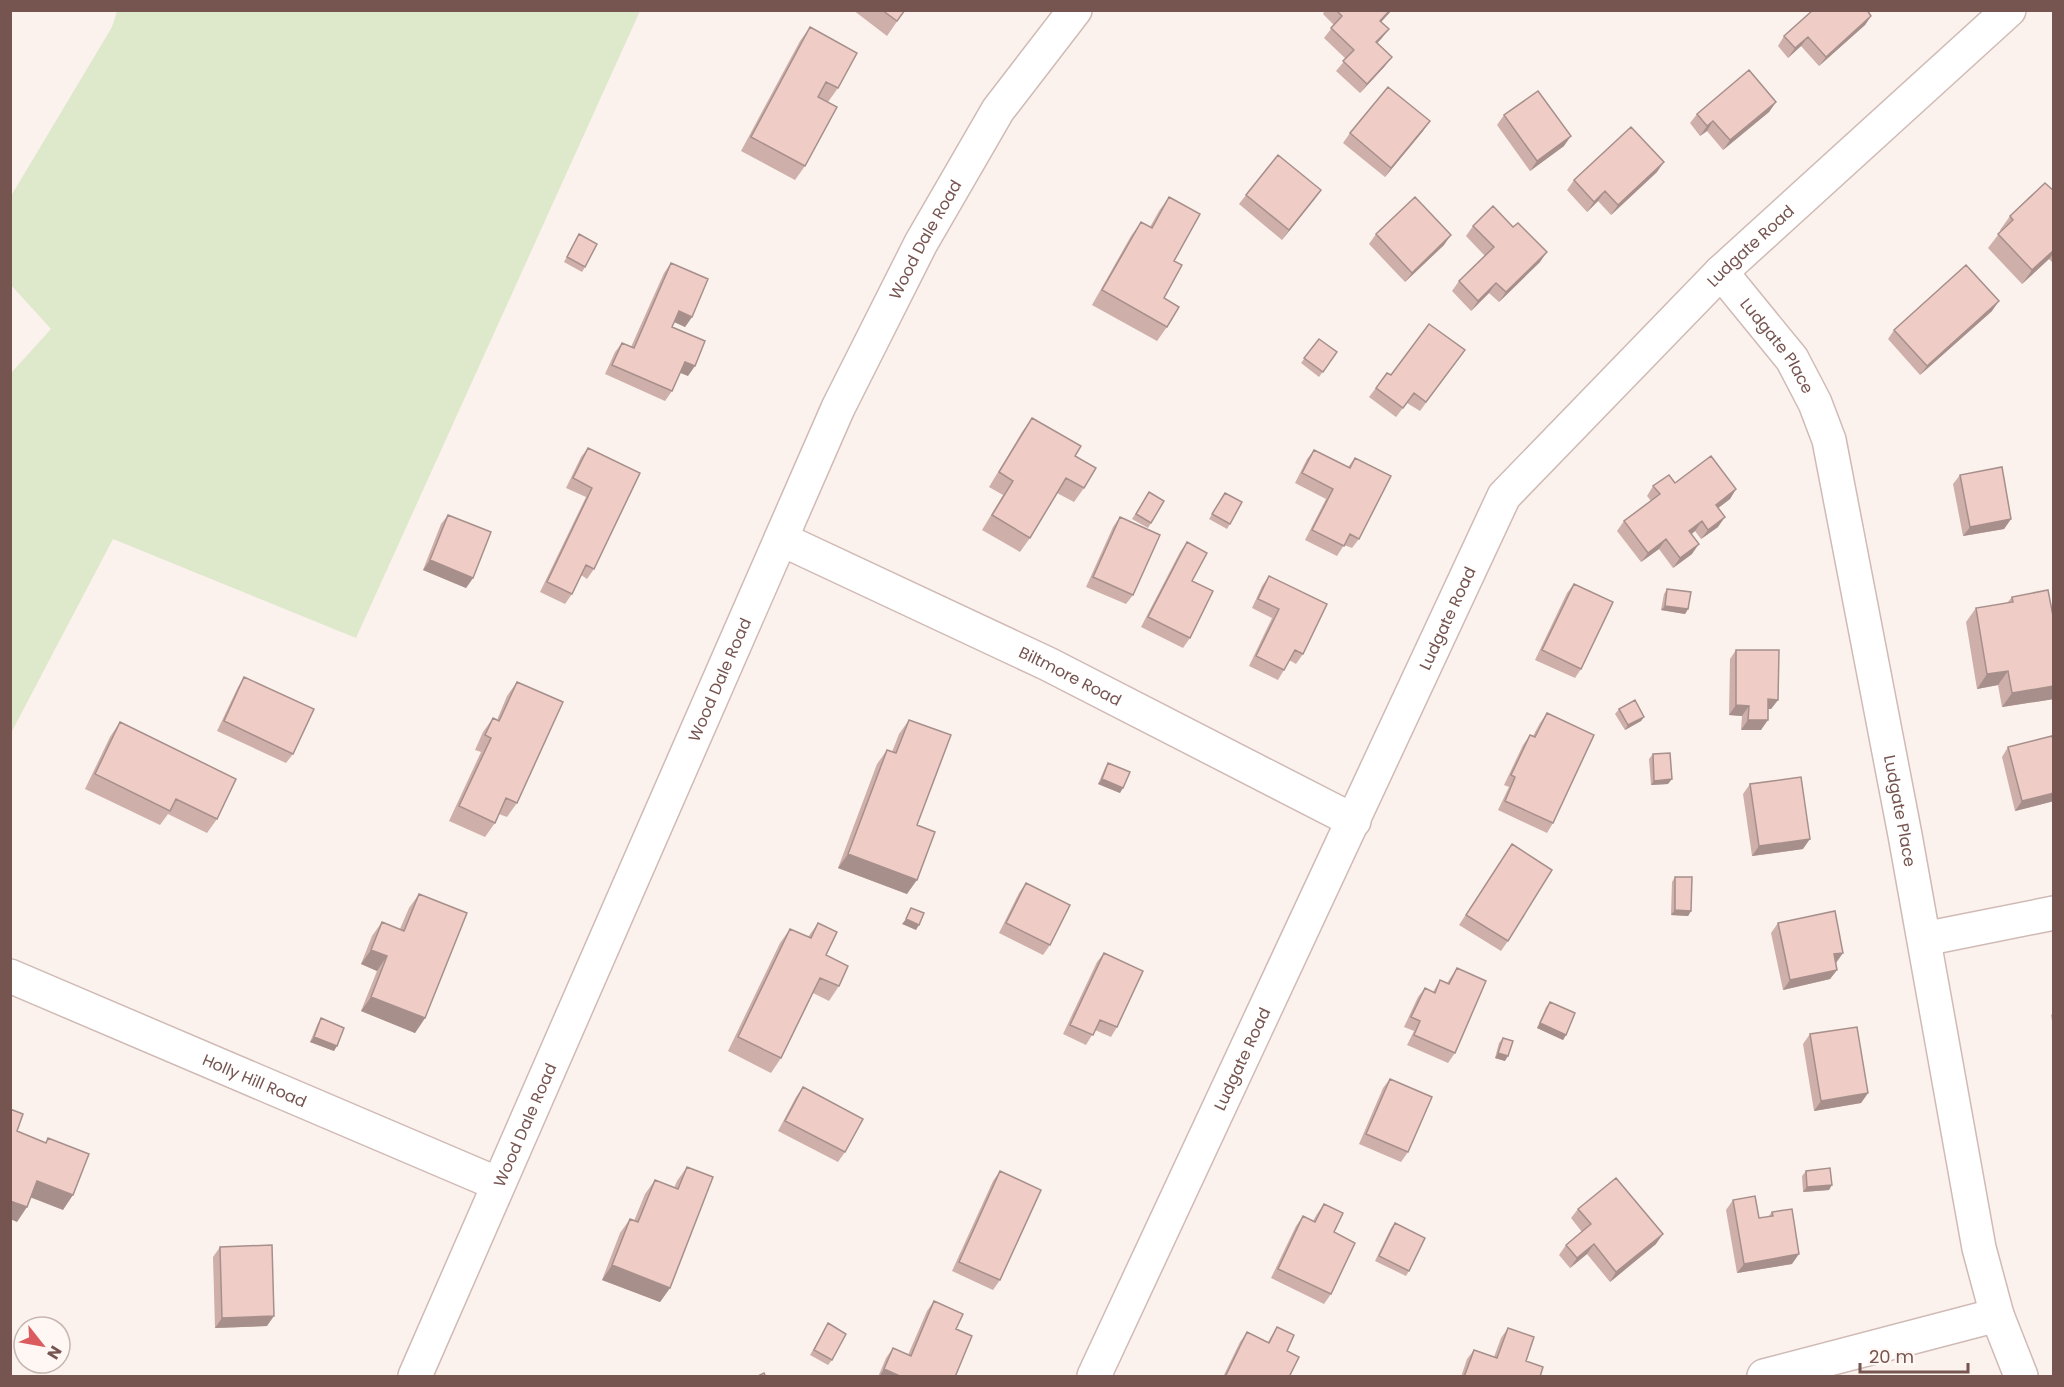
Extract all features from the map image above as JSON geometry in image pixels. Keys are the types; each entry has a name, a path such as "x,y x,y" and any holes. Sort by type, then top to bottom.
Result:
{"street":[{"name":"Wood Dale Road","path":"415,1377 838,408 921,243 998,110 1075,10"},
{"name":"Ludgate Road","path":"1094,1377 1504,496 1721,272 2009,10"},
{"name":"Ludgate Place","path":"1721,272 1791,359 1815,403 1829,441 1979,1248 1997,1315 2021,1377"},
{"name":"Biltmore Road","path":"781,539 1048,664 1354,821"},
{"path":"1923,939 2054,914"},
{"name":"Holly Hill Road","path":"10,976 498,1184"},
{"path":"1764,1377 1775,1371 1997,1315"}],"green space":[{"path":"117,11 640,11 356,638 113,539 11,733 11,373 51,329 11,285 11,196 112,27"}],"building":[{"path":"882,10 905,10 897,21"},
{"path":"1336,10 1390,10 1380,21 1389,29 1376,42 1392,57 1367,84 1343,61 1354,50 1331,28 1342,16"},
{"path":"1813,10 1867,10 1871,16 1826,57 1808,37 1795,48 1784,36"},
{"path":"810,27 857,53 838,88 826,82 818,97 837,107 805,166 751,137"},
{"path":"1749,70 1776,102 1730,140 1713,121 1707,126 1697,114"},
{"path":"1388,87 1430,121 1391,168 1350,133"},
{"path":"1538,91 1571,136 1537,161 1504,115"},
{"path":"1631,127 1664,162 1618,205 1605,191 1594,202 1574,180"},
{"path":"1278,155 1321,190 1289,230 1246,195"},
{"path":"2045,183 2054,191 2054,250 2032,270 1998,234 2013,220 2010,216"},
{"path":"1169,197 1200,214 1174,261 1182,265 1164,298 1179,307 1167,327 1102,290 1141,222 1152,228"},
{"path":"1415,197 1451,235 1412,273 1376,234"},
{"path":"1493,206 1513,227 1518,223 1547,252 1506,292 1496,283 1478,301 1459,281 1494,247 1473,226"},
{"path":"579,234 597,244 585,267 567,257"},
{"path":"671,263 708,279 692,317 679,311 672,327 705,341 695,366 685,362 672,391 612,365 622,343 634,348"},
{"path":"1966,265 1999,301 1927,366 1894,330"},
{"path":"1429,324 1465,350 1426,402 1414,393 1403,408 1376,388 1387,373 1391,375"},
{"path":"1319,339 1337,352 1323,372 1304,358"},
{"path":"1032,418 1081,446 1075,456 1096,468 1084,488 1066,478 1030,538 992,515 1013,481 999,472"},
{"path":"588,448 640,473 594,569 586,565 572,594 547,582 592,488 573,478"},
{"path":"1314,450 1350,468 1355,458 1391,476 1359,539 1350,534 1344,546 1312,530 1333,489 1302,473"},
{"path":"1711,456 1736,489 1716,505 1725,517 1708,530 1702,521 1689,531 1699,544 1680,558 1666,539 1648,553 1624,521 1660,494 1653,486 1669,475 1675,483"},
{"path":"2002,467 2011,519 1970,527 1960,475"},
{"path":"1149,492 1164,501 1151,523 1136,514"},
{"path":"1225,493 1242,502 1230,524 1212,514"},
{"path":"448,515 491,532 473,578 430,560"},
{"path":"1120,517 1160,535 1133,595 1093,577"},
{"path":"1187,542 1207,553 1192,581 1213,591 1190,638 1148,617"},
{"path":"1269,576 1327,604 1303,654 1295,650 1284,670 1256,656 1279,609 1258,599"},
{"path":"1574,584 1613,602 1581,669 1542,650"},
{"path":"1667,589 1691,592 1688,609 1665,606"},
{"path":"2048,590 2054,621 2054,686 2012,693 2008,671 1987,674 1976,608 2013,602 2012,597"},
{"path":"1736,650 1779,650 1778,700 1768,699 1768,720 1748,720 1749,706 1736,705"},
{"path":"244,677 314,709 293,754 224,721"},
{"path":"517,682 563,702 517,803 506,798 495,823 459,806 491,738 485,735 493,718 499,721"},
{"path":"1635,700 1644,717 1628,725 1619,709"},
{"path":"1547,713 1594,735 1553,823 1505,801 1515,777 1511,775 1530,735 1535,737"},
{"path":"909,720 951,735 917,825 935,832 917,880 848,854 887,750 896,753"},
{"path":"120,722 236,779 217,819 176,799 170,811 95,774"},
{"path":"2052,736 2054,793 2022,801 2008,747"},
{"path":"1670,753 1672,779 1654,781 1653,754"},
{"path":"1108,763 1130,772 1123,788 1102,779"},
{"path":"1801,777 1810,839 1759,846 1750,784"},
{"path":"1512,844 1552,870 1508,941 1466,915"},
{"path":"1675,877 1692,877 1691,911 1675,910"},
{"path":"1026,883 1070,905 1050,945 1006,923"},
{"path":"419,894 467,913 425,1018 371,997 387,956 371,950 382,922 404,931"},
{"path":"911,908 924,913 919,925 906,919"},
{"path":"1835,911 1843,953 1834,954 1837,970 1790,980 1778,923"},
{"path":"818,923 837,932 826,955 848,966 839,986 820,978 781,1058 738,1037 790,929 811,938"},
{"path":"1104,953 1143,971 1117,1027 1100,1020 1093,1035 1070,1025"},
{"path":"1457,968 1486,981 1455,1053 1414,1035 1420,1021 1411,1017 1425,988 1435,993 1440,980 1449,984"},
{"path":"1550,1002 1575,1013 1566,1035 1540,1023"},
{"path":"321,1018 344,1028 337,1046 314,1037"},
{"path":"1857,1027 1868,1093 1821,1101 1810,1034"},
{"path":"1503,1038 1513,1041 1508,1056 1498,1053"},
{"path":"1390,1079 1432,1097 1408,1152 1366,1134"},
{"path":"803,1087 863,1119 845,1152 785,1121"},
{"path":"10,1109 23,1114 17,1131 46,1143 48,1138 89,1154 73,1195 37,1181 27,1207 10,1201"},
{"path":"687,1167 713,1177 670,1288 612,1265 630,1219 638,1222 655,1180 678,1189"},
{"path":"1830,1168 1832,1185 1807,1187 1806,1171"},
{"path":"1000,1171 1041,1190 1000,1280 959,1262"},
{"path":"1616,1178 1663,1234 1616,1272 1594,1244 1577,1258 1566,1245 1591,1224 1578,1209"},
{"path":"1755,1196 1759,1218 1773,1216 1772,1212 1792,1209 1799,1254 1744,1264 1733,1200"},
{"path":"1324,1204 1343,1213 1334,1232 1355,1243 1331,1294 1278,1269 1303,1216 1315,1222"},
{"path":"1395,1223 1425,1238 1409,1271 1379,1256"},
{"path":"272,1245 274,1316 222,1318 220,1247"},
{"path":"934,1301 963,1314 956,1329 972,1336 955,1377 902,1377 884,1369 893,1348 911,1356"},
{"path":"828,1323 846,1334 832,1360 814,1350"},
{"path":"1277,1327 1294,1335 1287,1351 1299,1357 1289,1377 1225,1377 1247,1332 1269,1343"},
{"path":"1508,1328 1534,1337 1526,1361 1543,1367 1540,1377 1464,1377 1474,1350 1497,1358"}]}
